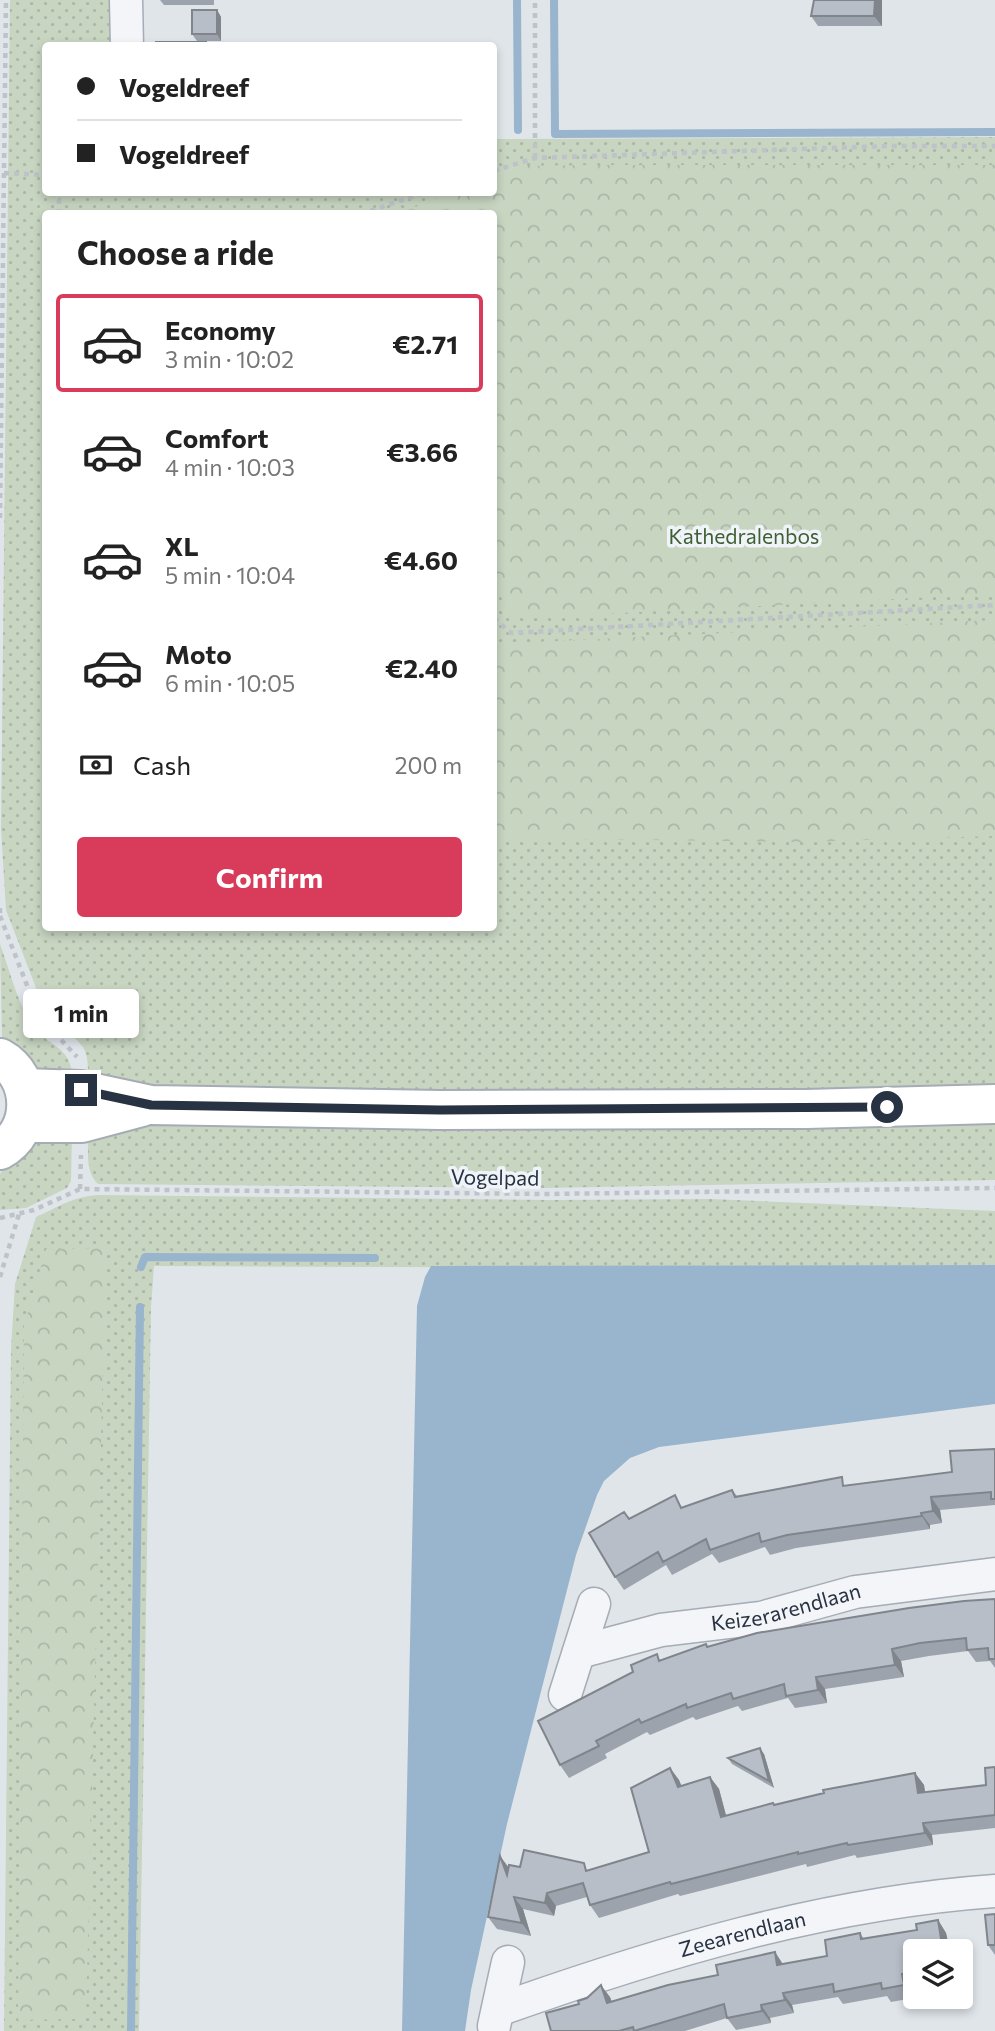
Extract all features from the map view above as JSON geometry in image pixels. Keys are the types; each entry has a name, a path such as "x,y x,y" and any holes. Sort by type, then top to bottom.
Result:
{"main road":[{"path":"0,1058 17,1073 16,1121 81,1107 151,1105 467,1110 806,1109 995,1104"}],"street":[{"path":"127,0 127,42"},
{"name":"Keizerarendlaan","path":"579,1652 661,1630 761,1618 855,1592 995,1574"},
{"path":"565,1695 594,1604"},
{"name":"Zeearendlaan","path":"496,2020 676,1951 822,1914 952,1894 995,1891"},
{"name":"Zeearendlaan","path":"496,2020 508,1962"}],"path":[{"path":"0,518 6,0"},
{"path":"535,0 535,158"},
{"path":"497,170 535,158 889,146 995,146"},
{"path":"4,173 42,175"},
{"path":"373,210 414,196"},
{"path":"497,621 511,634 995,605"},
{"path":"0,908 0,916 39,1016 82,1063 80,1189"},
{"name":"Vogelpad","path":"0,1218 19,1214 80,1189 546,1195 995,1188"},
{"path":"0,1277 19,1214"}],"green space":[{"name":"Kathedralenbos","path":"10,0 114,0 114,42 42,42 42,196 497,196 497,192 995,175 995,1091 191,1092 88,1082 85,1051 45,1011 6,910 1,828"},
{"path":"995,137 995,165 518,166 497,175 497,139"},
{"path":"995,165 995,594 523,618 506,611 497,586 497,210 407,210 444,196 497,196 497,175 518,166"},
{"path":"995,620 995,836 803,842 497,838 497,644"},
{"path":"0,944 24,1011 36,1030 69,1060 73,1084 50,1083 9,1049 2,1038"},
{"path":"995,1120 995,1180 542,1188 98,1184 91,1173 88,1159 88,1130 183,1124"},
{"path":"72,1132 71,1181 67,1188 26,1208 0,1210 0,1174 5,1166 31,1141"},
{"path":"98,1195 711,1199 995,1211 995,1265 649,1268 154,1266 151,1307 139,2031 4,2031 11,1349 15,1284 36,1217 73,1200"},
{"path":"106,1248 86,2019 18,2020 24,1326 46,1249"}],"water":[{"path":"995,1265 995,1404 659,1447 630,1458 604,1481 576,1555 507,1824 471,1990 465,2031 402,2031 417,1306 431,1266"}],"building":[{"path":"814,0 875,0 874,16 811,16"},
{"path":"192,10 217,10 217,34 192,34"},
{"path":"995,1449 995,1499 991,1499 991,1492 931,1497 933,1511 921,1513 922,1516 787,1535 761,1542 759,1533 710,1550 706,1539 663,1562 658,1552 615,1577 589,1533 624,1512 629,1519 675,1495 681,1508 732,1490 735,1497 842,1477 843,1486 952,1472 950,1451"},
{"path":"995,1599 995,1659 989,1659 988,1648 967,1650 966,1638 892,1649 895,1665 816,1677 818,1690 786,1696 784,1684 733,1699 731,1693 687,1708 686,1704 641,1723 639,1719 596,1741 599,1746 560,1765 538,1721 633,1672 631,1665 657,1654 659,1661 706,1644 707,1647 757,1633 909,1608"},
{"path":"760,1748 769,1781 728,1758"},
{"path":"995,1767 995,1815 923,1823 925,1833 798,1852 671,1884 670,1882 590,1905 583,1883 547,1893 545,1903 514,1897 522,1923 488,1917 500,1856 507,1875 509,1865 520,1867 524,1850 584,1863 586,1871 649,1852 631,1788 670,1768 678,1787 710,1777 721,1817 824,1793 823,1790 915,1773 918,1793 986,1785 985,1768"},
{"path":"995,1914 995,1945 988,1945 985,1915"},
{"path":"938,1920 941,1939 903,1939 903,1985 882,1989 881,1983 834,1992 833,1984 783,1993 785,2000 761,2005 762,2011 727,2018 724,2004 634,2031 633,2027 619,2031 551,2031 546,2013 579,2004 578,2001 587,1998 601,1985 607,2003 668,1985 718,1975 716,1965 775,1952 777,1965 827,1956 825,1940 860,1933 861,1939 917,1930 916,1924"}],"waterway":[{"path":"517,0 518,130"},
{"path":"554,0 555,134 995,132"},
{"path":"141,1267 145,1257 375,1258"},
{"path":"131,2031 140,1307"}],"route":[{"path":"81,1090 151,1105 440,1110 887,1107"}]}
